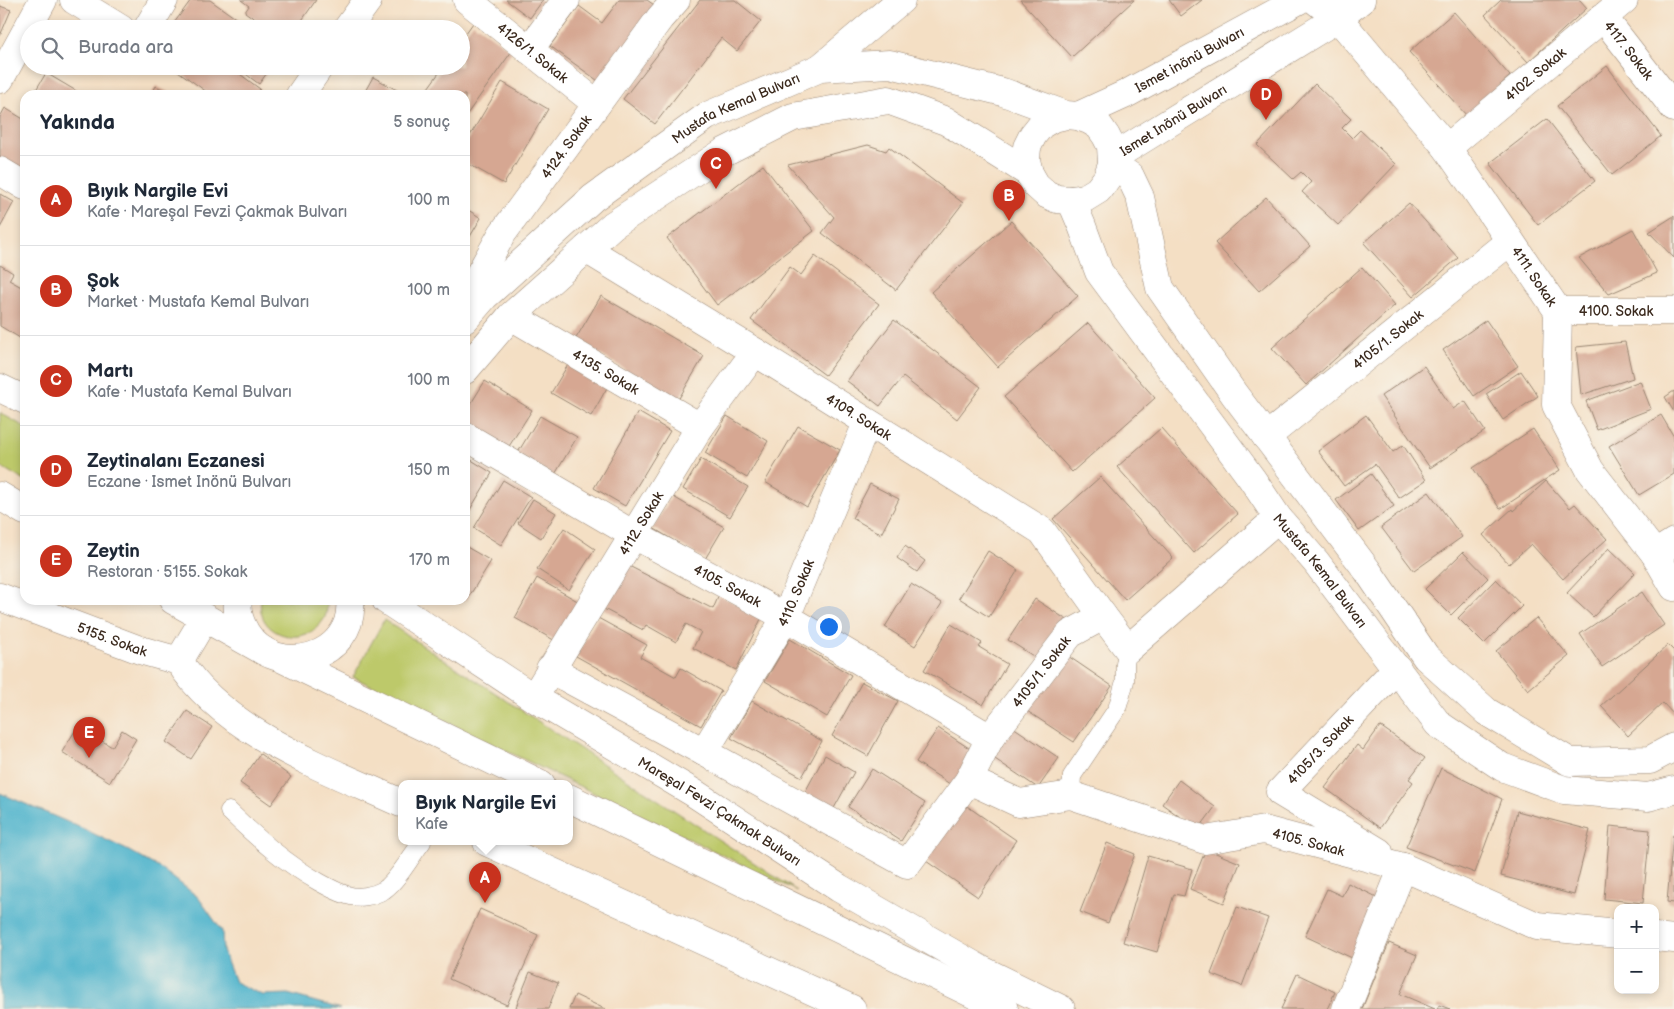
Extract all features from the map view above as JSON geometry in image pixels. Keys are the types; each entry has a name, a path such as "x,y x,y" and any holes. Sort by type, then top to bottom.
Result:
{"main road":[{"path":"32,20 43,0"},
{"path":"74,0 106,20"},
{"path":"152,20 164,0"},
{"path":"354,20 368,0"},
{"name":"4126/1. Sokak","path":"467,0 597,104"},
{"path":"529,50 566,0"},
{"name":"4124. Sokak","path":"473,268 502,234 660,18 676,0"},
{"path":"820,68 902,0"},
{"name":"Ismet inönü Bulvarı","path":"1072,115 1126,94 1299,0"},
{"name":"4111. Sokak","path":"1315,0 1338,18 1447,148 1558,311 1556,406 1590,470 1665,548 1674,587"},
{"name":"Ismet Inönü Bulvarı","path":"1112,161 1338,18 1361,0"},
{"name":"4102. Sokak","path":"1447,148 1624,0"},
{"name":"4117. Sokak","path":"1603,17 1674,108"},
{"path":"0,79 20,42"},
{"name":"Mustafa Kemal Bulvarı","path":"470,313 484,297 593,198 707,116 820,68 890,64 1003,92 1072,115"},
{"path":"303,90 314,75"},
{"path":"470,364 511,316 613,225 724,152 793,117 888,100 946,121 1029,173"},
{"path":"1072,115 1089,120 1099,126 1111,146 1112,161 1107,178 1098,190 1085,198 1057,199 1046,194 1036,185 1029,173 1026,160 1027,147 1041,125 1053,118 1072,115"},
{"path":"1112,161 1130,176 1140,197 1160,288 1234,394 1367,570 1426,657 1487,712 1570,762 1650,760 1674,747"},
{"path":"0,171 20,183"},
{"name":"Mustafa Kemal Bulvarı","path":"1071,200 1099,272 1252,479 1278,518 1316,562 1438,724 1502,767 1564,790 1648,798 1674,790"},
{"name":"4105/1. Sokak","path":"1266,437 1510,241"},
{"name":"4109. Sokak","path":"586,250 755,352 1042,531 1103,616"},
{"name":"4100. Sokak","path":"1558,311 1674,311"},
{"name":"4135. Sokak","path":"511,316 700,427"},
{"name":"4112. Sokak","path":"534,698 550,669 700,427 755,352"},
{"path":"0,388 20,398"},
{"name":"4110. Sokak","path":"704,752 786,617 867,423"},
{"name":"4105. Sokak","path":"470,439 634,535 786,617 990,738"},
{"path":"0,496 20,508"},
{"path":"1103,616 1128,649 1278,518"},
{"name":"5155. Sokak","path":"0,597 20,605"},
{"name":"5155. Sokak","path":"21,605 140,650 179,661"},
{"path":"180,605 273,655 533,780"},
{"path":"237,605 241,624 250,640 273,655 298,660 314,656 328,648 340,636 348,622 351,605"},
{"name":"Mareşal Fevzi Çakmak Bulvarı","path":"394,605 534,698 694,793 839,888 980,969 1062,1009"},
{"name":"4105/1. Sokak","path":"704,752 907,864 969,780 990,738 1070,634 1103,616"},
{"path":"204,619 179,661 190,679 214,702 245,725 277,745 398,802"},
{"name":"4105/3. Sokak","path":"1396,668 1280,792 1403,867"},
{"path":"550,669 704,752"},
{"name":"4105. Sokak","path":"969,780 1019,803 1071,795 1206,840 1264,830 1403,867 1537,926 1614,934"},
{"path":"573,800 1004,1009"},
{"path":"494,845 852,1009"},
{"path":"1346,1009 1403,867"},
{"path":"1659,937 1674,939"}],"lane":[{"path":"1071,795 1072,776 1117,709 1125,680 1125,664 1128,649"},
{"path":"229,810 256,837 285,861 347,896 362,897 384,890 393,882 420,845"}],"green space":[{"path":"0,413 20,424 20,478 0,466"},
{"path":"261,605 327,605 324,619 315,629 305,634 294,636 283,635 273,630 261,612"},
{"path":"384,620 797,891 573,783 573,780 567,780 353,677"}],"water":[{"path":"0,793 84,829 129,851 163,870 198,897 222,931 223,951 235,982 262,995 288,994 341,1009 0,1009"}],"building":[{"path":"191,0 210,0 238,20 176,20"},
{"path":"241,0 316,0 302,20 256,20 245,12 249,6"},
{"path":"506,0 543,0 530,18"},
{"path":"619,0 647,0 657,7 601,83 550,46 579,6 602,23"},
{"path":"700,0 735,0 761,21 737,51 721,38 655,124 623,99"},
{"path":"1020,0 1134,0 1072,57"},
{"path":"1169,0 1202,0 1181,16"},
{"path":"1501,0 1580,0 1587,8 1528,62 1485,15"},
{"path":"0,6 11,10 0,36"},
{"path":"1454,12 1510,76 1467,116 1409,52"},
{"path":"473,23 512,51 470,110 470,90 427,90 437,75 470,75 470,27"},
{"path":"1607,66 1661,136 1612,175 1557,106"},
{"path":"45,75 49,75 75,90 36,90"},
{"path":"183,75 241,75 260,89 259,90 204,90"},
{"path":"247,75 266,75 259,84"},
{"path":"373,77 397,90 366,90"},
{"path":"502,82 548,109 504,184 470,165 470,136"},
{"path":"1315,84 1351,119 1342,128 1352,138 1360,130 1396,164 1338,225 1302,192 1311,182 1301,172 1293,179 1257,145"},
{"path":"156,86 164,90 154,90"},
{"path":"5,108 20,117 20,171 0,159 0,117"},
{"path":"1547,119 1595,181 1538,225 1490,163"},
{"path":"868,145 886,151 889,147 963,203 896,290 822,233 834,217 788,165"},
{"path":"763,165 814,231 717,305 667,238"},
{"path":"0,194 14,202 0,228"},
{"path":"1266,197 1310,246 1259,291 1215,243"},
{"path":"1409,203 1458,258 1413,297 1364,243"},
{"path":"470,211 481,218 470,237"},
{"path":"1674,216 1674,258 1649,232"},
{"path":"1011,221 1078,296 998,367 931,292"},
{"path":"1633,229 1657,273 1609,294 1579,258"},
{"path":"815,256 879,304 825,375 751,320 790,267 801,275"},
{"path":"0,265 13,273 9,280 20,286 20,338 0,326"},
{"path":"1362,267 1395,305 1306,385 1272,348"},
{"path":"601,296 704,356 678,400 575,340"},
{"path":"894,320 981,387 957,419 903,377 880,406 847,381"},
{"path":"1486,320 1518,366 1474,396 1443,350"},
{"path":"1088,323 1155,398 1072,472 1004,397"},
{"path":"1625,342 1633,378 1581,395 1576,347"},
{"path":"569,363 608,386 591,416 551,393"},
{"path":"1424,366 1453,409 1465,401 1485,431 1430,468 1381,396"},
{"path":"1521,371 1538,396 1503,420 1486,394"},
{"path":"485,381 532,410 506,451 470,428 470,405"},
{"path":"1640,381 1651,409 1597,430 1586,401"},
{"path":"1674,391 1674,412 1665,397"},
{"path":"638,412 670,431 625,506 594,488"},
{"path":"1366,415 1393,452 1403,445 1426,480 1399,498 1375,464 1344,486 1318,451"},
{"path":"1661,415 1674,437 1674,474 1639,495 1609,446"},
{"path":"540,416 577,437 554,476 517,454"},
{"path":"727,416 768,441 747,478 705,453"},
{"path":"798,426 840,450 807,507 765,482"},
{"path":"1161,428 1238,514 1194,553 1117,467"},
{"path":"1533,429 1560,470 1500,509 1473,468"},
{"path":"470,459 492,473 470,510"},
{"path":"701,459 748,487 730,517 683,489"},
{"path":"1371,474 1394,506 1359,531 1336,500"},
{"path":"1100,477 1173,558 1125,600 1053,519"},
{"path":"503,480 531,497 501,545 474,528"},
{"path":"1546,481 1570,508 1575,504 1607,539 1563,579 1531,544 1509,564 1483,535"},
{"path":"870,484 899,499 881,534 852,518"},
{"path":"1429,492 1462,537 1414,571 1381,527"},
{"path":"672,496 724,527 705,559 653,528"},
{"path":"533,499 556,513 541,538 518,523"},
{"path":"564,528 595,549 569,590 537,569"},
{"path":"905,546 925,561 917,572 897,558"},
{"path":"1609,548 1635,573 1593,617 1567,593"},
{"path":"470,549 491,561 470,595"},
{"path":"988,551 1018,570 989,617 959,598"},
{"path":"1463,552 1488,578 1451,615 1425,589"},
{"path":"627,565 713,609 719,595 762,617 736,670 693,648 701,632 686,624 676,642 646,625 643,630 604,609"},
{"path":"537,578 581,603 559,643 515,618"},
{"path":"1496,579 1522,606 1484,644 1458,618"},
{"path":"911,584 942,603 915,646 885,627"},
{"path":"1642,592 1664,625 1602,667 1580,634"},
{"path":"1035,599 1067,620 1041,661 1008,640"},
{"path":"598,618 647,645 640,657 676,677 681,668 721,691 701,726 576,656"},
{"path":"1536,618 1569,656 1528,690 1496,651"},
{"path":"951,624 982,643 979,647 1007,664 983,705 924,670"},
{"path":"790,639 851,675 827,717 765,681"},
{"path":"1668,645 1674,651 1674,715 1663,703 1628,736 1601,706"},
{"path":"1065,654 1112,686 1074,742 1027,711"},
{"path":"862,682 898,701 868,756 832,736"},
{"path":"752,701 822,741 802,777 731,738"},
{"path":"187,711 212,727 191,759 166,742"},
{"path":"78,726 112,747 122,730 136,739 110,782 62,752"},
{"path":"1380,726 1425,758 1409,779 1413,782 1380,828 1325,788 1357,745 1363,750"},
{"path":"1013,727 1059,758 1038,788 992,757"},
{"path":"938,728 975,752 953,786 916,762"},
{"path":"260,754 291,777 271,805 240,783"},
{"path":"825,755 854,772 833,810 804,794"},
{"path":"1441,768 1502,799 1475,873 1406,847"},
{"path":"872,769 925,803 901,841 848,807"},
{"path":"1179,780 1215,807 1198,830 1162,804"},
{"path":"964,804 1016,840 978,897 926,861"},
{"path":"1517,811 1590,830 1574,895 1501,876"},
{"path":"1610,826 1650,830 1643,903 1604,899"},
{"path":"1674,835 1674,903 1667,902"},
{"path":"1107,843 1135,854 1108,923 1080,912"},
{"path":"1206,849 1240,863 1224,903 1190,889"},
{"path":"1148,856 1192,869 1184,896 1174,894 1157,952 1123,942"},
{"path":"1348,883 1381,899 1352,958 1305,936 1327,889 1342,896"},
{"path":"1237,907 1268,918 1242,986 1211,974"},
{"path":"480,909 538,935 507,1005 449,979"},
{"path":"1389,943 1417,955 1400,994 1435,1009 1362,1009"},
{"path":"530,972 558,983 548,1009 520,1009 516,1007"},
{"path":"1297,974 1335,992 1327,1009 1281,1009"},
{"path":"575,995 605,1009 569,1009"},
{"path":"1439,1005 1450,1009 1437,1009"}],"place":[{"name":"Zeytinalanı Eczanesi","path":"1266,120"},
{"name":"Martı","path":"716,189"},
{"name":"Şok","path":"1009,221"},
{"name":"Zeytin","path":"89,758"},
{"name":"Bıyık Nargile Evi","path":"485,903"}]}
